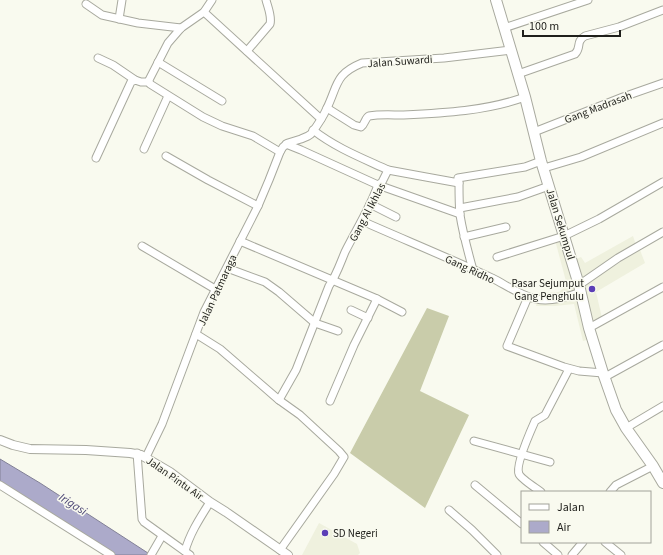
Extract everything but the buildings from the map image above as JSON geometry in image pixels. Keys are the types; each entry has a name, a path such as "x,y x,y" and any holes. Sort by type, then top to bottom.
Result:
{"main road":[{"name":"Jalan Sekumpul","path":"496,0 580,288 589,328 616,410 626,428 663,483"}],"street":[{"path":"119,19 122,0"},
{"path":"149,82 168,43 181,28 204,12 212,0"},
{"path":"247,51 270,24 271,15 266,0"},
{"path":"504,28 588,0"},
{"path":"86,4 102,15 146,24 181,28"},
{"path":"518,74 575,54 579,48 579,41 585,36 619,27 663,10"},
{"path":"204,12 320,119"},
{"name":"Jalan Suwardi","path":"304,138 313,130 327,108 336,84 344,73 362,63 444,58 511,50"},
{"path":"98,58 113,65 135,80 149,82 168,96 203,117 222,126 253,136 280,152"},
{"path":"158,62 222,101"},
{"path":"96,158 130,84 135,80"},
{"name":"Gang Madrasah","path":"534,132 663,83"},
{"path":"144,149 168,96"},
{"path":"327,108 361,127 363,126 366,118 369,116 424,114 467,110 510,102 524,97"},
{"path":"473,270 464,237 460,211 458,178 543,165 582,157 663,122"},
{"path":"313,130 346,151 388,170"},
{"path":"286,144 288,142 304,138 301,150"},
{"path":"286,144 378,184 460,211 518,197 549,186"},
{"name":"Jalan Patmaraga","path":"146,457 162,424 204,312 258,206 280,152 286,144"},
{"path":"166,156 258,206"},
{"name":"Gang Al Ikhlas","path":"279,400 296,370 329,286 370,204 378,184 382,182 388,170 459,184"},
{"path":"497,257 564,236 599,219 663,182"},
{"path":"370,204 396,217"},
{"name":"Gang Ridho","path":"362,220 473,270 528,297 540,300 566,298 618,258 663,232"},
{"path":"464,237 506,227"},
{"path":"240,241 333,280 402,312"},
{"path":"142,246 215,289"},
{"path":"227,268 265,282 315,323 338,331"},
{"path":"589,328 663,287"},
{"path":"528,297 507,346 569,369 604,375 663,345"},
{"path":"330,401 377,300"},
{"path":"351,310 368,318"},
{"path":"196,334 220,349 279,400 300,415 344,457 334,474 280,550"},
{"path":"540,491 519,475 518,470 521,454 535,421 545,415 569,369"},
{"path":"626,428 663,406"},
{"name":"Jalan Pintu Air","path":"0,440 30,449 137,453 170,472 210,502 288,555"},
{"path":"474,441 550,462"},
{"path":"137,453 142,519 146,525 188,553"},
{"path":"611,491 616,485 653,466"},
{"path":"0,485 111,555"},
{"path":"475,485 521,523"},
{"path":"188,553 187,541 210,502"},
{"path":"449,510 497,555"},
{"path":"151,555 162,536"},
{"path":"544,543 558,555"},
{"path":"575,554 582,543"},
{"path":"606,543 621,555"}],"shaded area":[{"name":"Pasar Sejumput Gang Penghulu","path":"633,236 636,245 580,282 574,260 581,257 585,263"},
{"path":"563,238 579,292 565,296 538,298 538,293 559,292 567,285 555,240"},
{"name":"Pasar Sejumput Gang Penghulu","path":"640,250 645,263 596,292 602,318 591,325 582,286"},
{"path":"580,295 590,339 583,341 574,304 536,306 537,301"},
{"name":"SD Negeri","path":"319,523 357,544 360,553 358,555 302,555"}],"green space":[{"path":"427,308 449,316 420,391 469,415 425,508 350,453"}],"water":[{"path":"0,459 40,483 151,555 114,555 0,483"}],"place":[{"name":"Pasar Sejumput Gang Penghulu","path":"592,289"},
{"name":"SD Negeri","path":"325,533"}],"water label":[{"name":"Irigasi","path":"73,504"}]}
